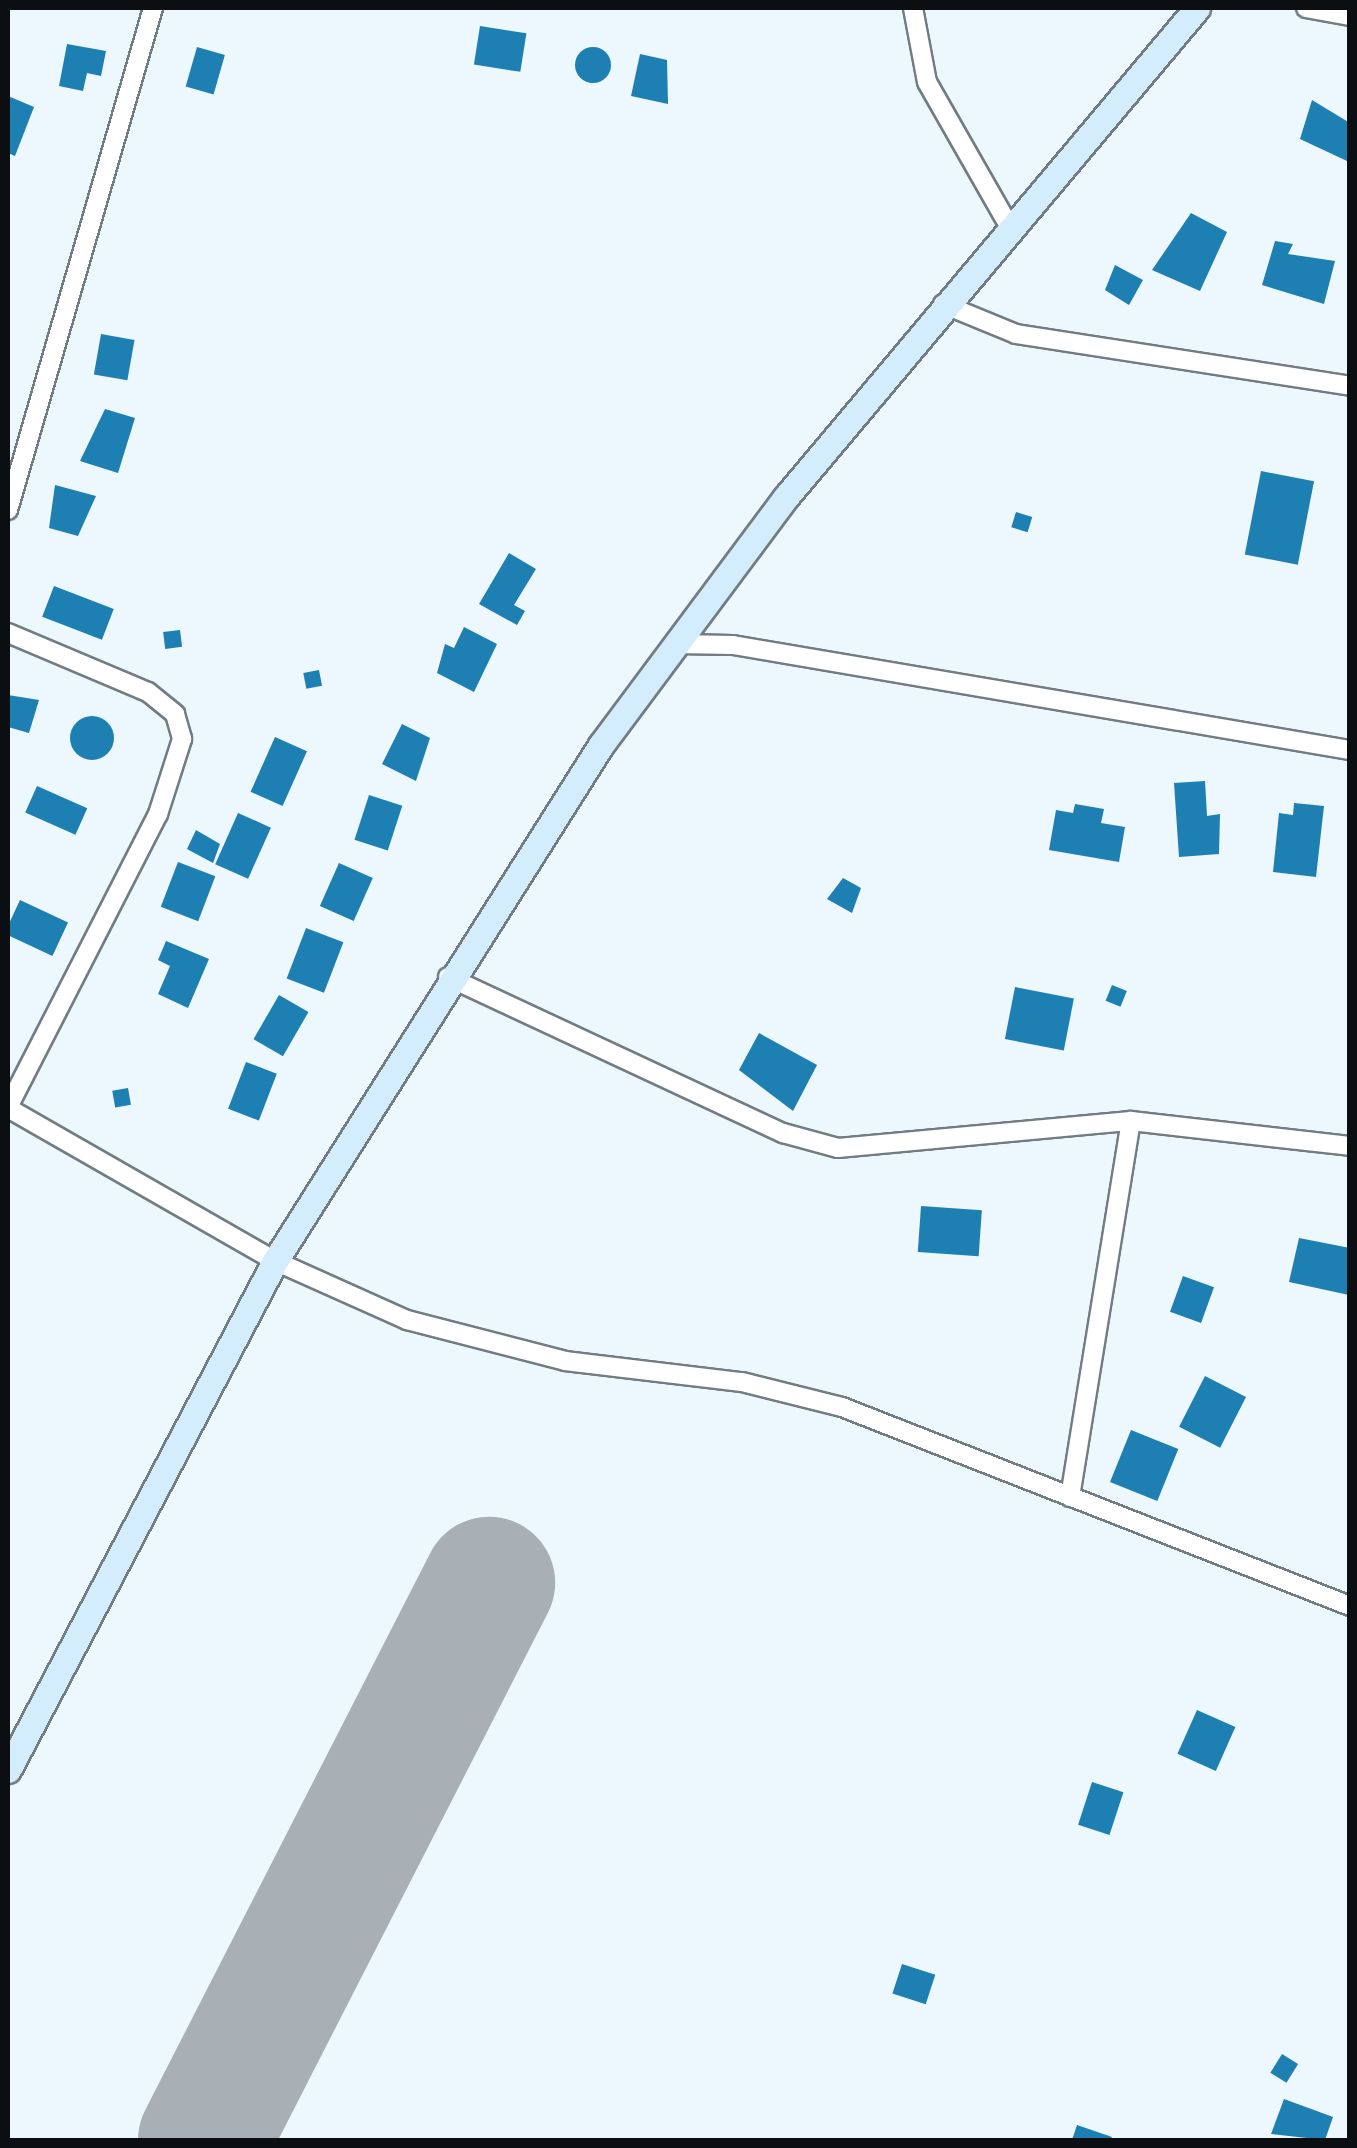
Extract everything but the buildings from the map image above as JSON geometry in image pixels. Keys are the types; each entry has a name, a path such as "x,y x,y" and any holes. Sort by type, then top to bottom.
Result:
{"main road":[{"path":"8,1770 274,1261 448,977 676,644 943,304 1196,8"}],"street":[{"path":"8,510 154,8"},
{"path":"913,8 927,82 1010,226"},
{"path":"1306,8 1350,16"},
{"path":"943,304 1016,334 1350,386"},
{"path":"8,633 148,692 174,714 182,739 158,814 8,1108 274,1261 407,1320 477,1339 842,1407 1350,1606"},
{"path":"676,644 733,646 1350,750"},
{"path":"448,977 783,1134 838,1148 1131,1121 1350,1146"},
{"path":"1070,1497 1131,1121"}],"runway":[{"path":"204,2140 489,1583"}]}
